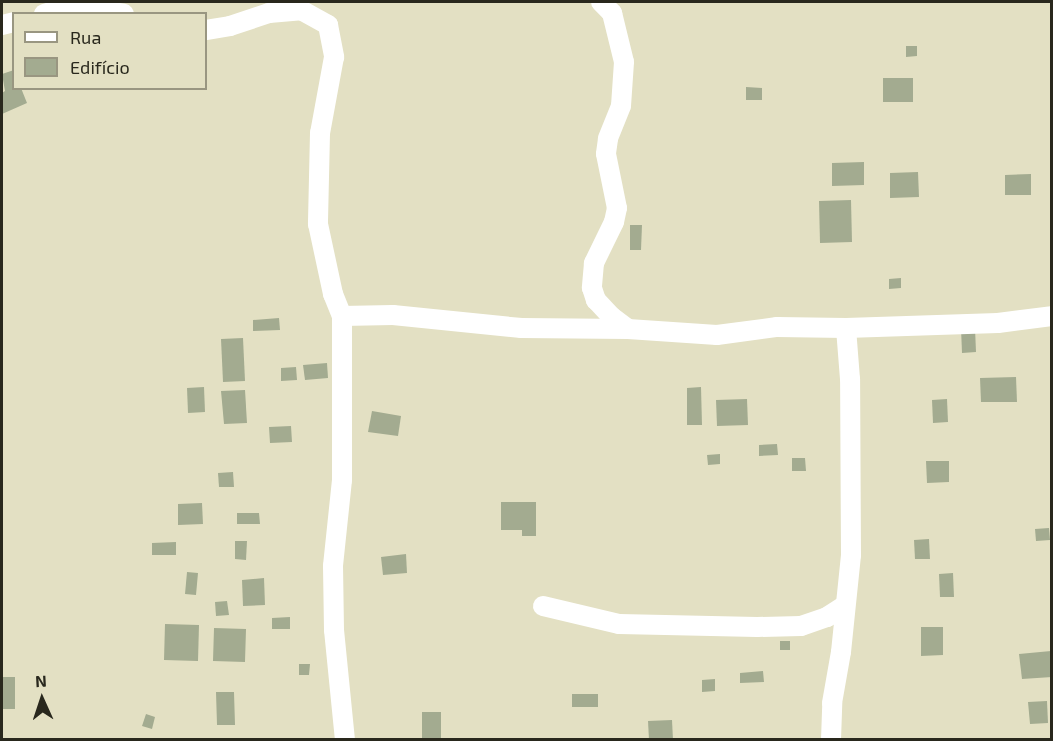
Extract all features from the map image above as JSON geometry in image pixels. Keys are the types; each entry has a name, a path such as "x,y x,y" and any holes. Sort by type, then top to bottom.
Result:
{"street":[{"path":"601,2 612,13 624,62 621,106 608,139 606,154 617,208 614,222 594,263 592,288 596,300 628,329"},
{"path":"50,12 57,10 106,12"},
{"path":"207,30 230,26 269,13 301,10 328,25 334,57 320,133 318,224 333,294 342,316 342,480 333,566 334,630 345,740"},
{"path":"342,316 393,315 521,328 628,329 717,335 777,327 846,328 998,323 1052,316"},
{"path":"831,740 832,703 841,652 851,555 850,380 846,328"},
{"path":"543,606 619,624 747,627 801,626 827,617 844,606"}],"building":[{"path":"906,46 917,46 917,56 906,57"},
{"path":"12,71 12,90 22,90 27,103 2,114 2,93 5,91 2,74"},
{"path":"883,78 913,78 913,102 883,102"},
{"path":"746,87 762,88 762,100 746,100"},
{"path":"864,162 864,185 832,186 832,163"},
{"path":"918,172 919,197 890,198 890,173"},
{"path":"1031,174 1031,195 1005,195 1005,175"},
{"path":"851,200 852,242 820,243 819,201"},
{"path":"630,225 642,225 641,250 630,250"},
{"path":"901,278 901,288 889,289 889,279"},
{"path":"279,318 280,330 253,331 253,320"},
{"path":"961,328 975,328 976,352 962,353"},
{"path":"243,338 245,381 223,382 221,339"},
{"path":"327,363 328,378 305,380 303,365"},
{"path":"296,367 297,380 281,381 281,368"},
{"path":"1016,377 1017,402 981,402 980,378"},
{"path":"204,387 205,412 188,413 187,388"},
{"path":"701,387 702,425 687,425 687,388"},
{"path":"245,390 247,423 224,424 221,391"},
{"path":"747,399 748,425 717,426 716,400"},
{"path":"947,399 948,422 933,423 932,400"},
{"path":"372,411 401,416 398,436 368,432"},
{"path":"291,426 292,442 270,443 269,427"},
{"path":"777,444 778,455 759,456 759,445"},
{"path":"720,454 720,464 708,465 707,455"},
{"path":"792,458 805,458 806,471 792,471"},
{"path":"926,461 949,461 949,482 927,483"},
{"path":"233,472 234,487 219,487 218,473"},
{"path":"501,502 536,502 536,536 522,536 522,530 501,530"},
{"path":"202,503 203,524 178,525 178,504"},
{"path":"237,513 259,513 260,524 237,524"},
{"path":"1049,528 1050,540 1036,541 1035,529"},
{"path":"929,539 930,559 915,559 914,540"},
{"path":"235,541 247,541 246,560 235,559"},
{"path":"176,542 176,555 152,555 152,543"},
{"path":"406,554 407,573 383,575 381,557"},
{"path":"187,572 198,573 196,595 185,594"},
{"path":"953,573 954,597 940,597 939,574"},
{"path":"264,578 265,605 243,606 242,580"},
{"path":"227,601 229,615 216,616 215,602"},
{"path":"290,617 290,629 272,629 272,618"},
{"path":"165,624 199,625 198,661 164,660"},
{"path":"921,627 943,627 943,655 921,656"},
{"path":"214,628 246,629 245,662 213,661"},
{"path":"780,641 790,641 790,650 780,650"},
{"path":"1051,651 1052,677 1022,679 1019,654"},
{"path":"299,664 310,664 309,675 299,675"},
{"path":"763,671 764,682 740,683 740,673"},
{"path":"2,677 15,677 15,709 2,709"},
{"path":"715,679 715,691 702,692 702,680"},
{"path":"216,692 234,692 235,725 217,725"},
{"path":"572,694 598,694 598,707 572,707"},
{"path":"1047,701 1048,723 1030,724 1028,702"},
{"path":"422,712 441,712 441,738 422,738"},
{"path":"146,714 155,717 152,729 142,726"},
{"path":"672,720 673,740 649,740 648,721"}]}
